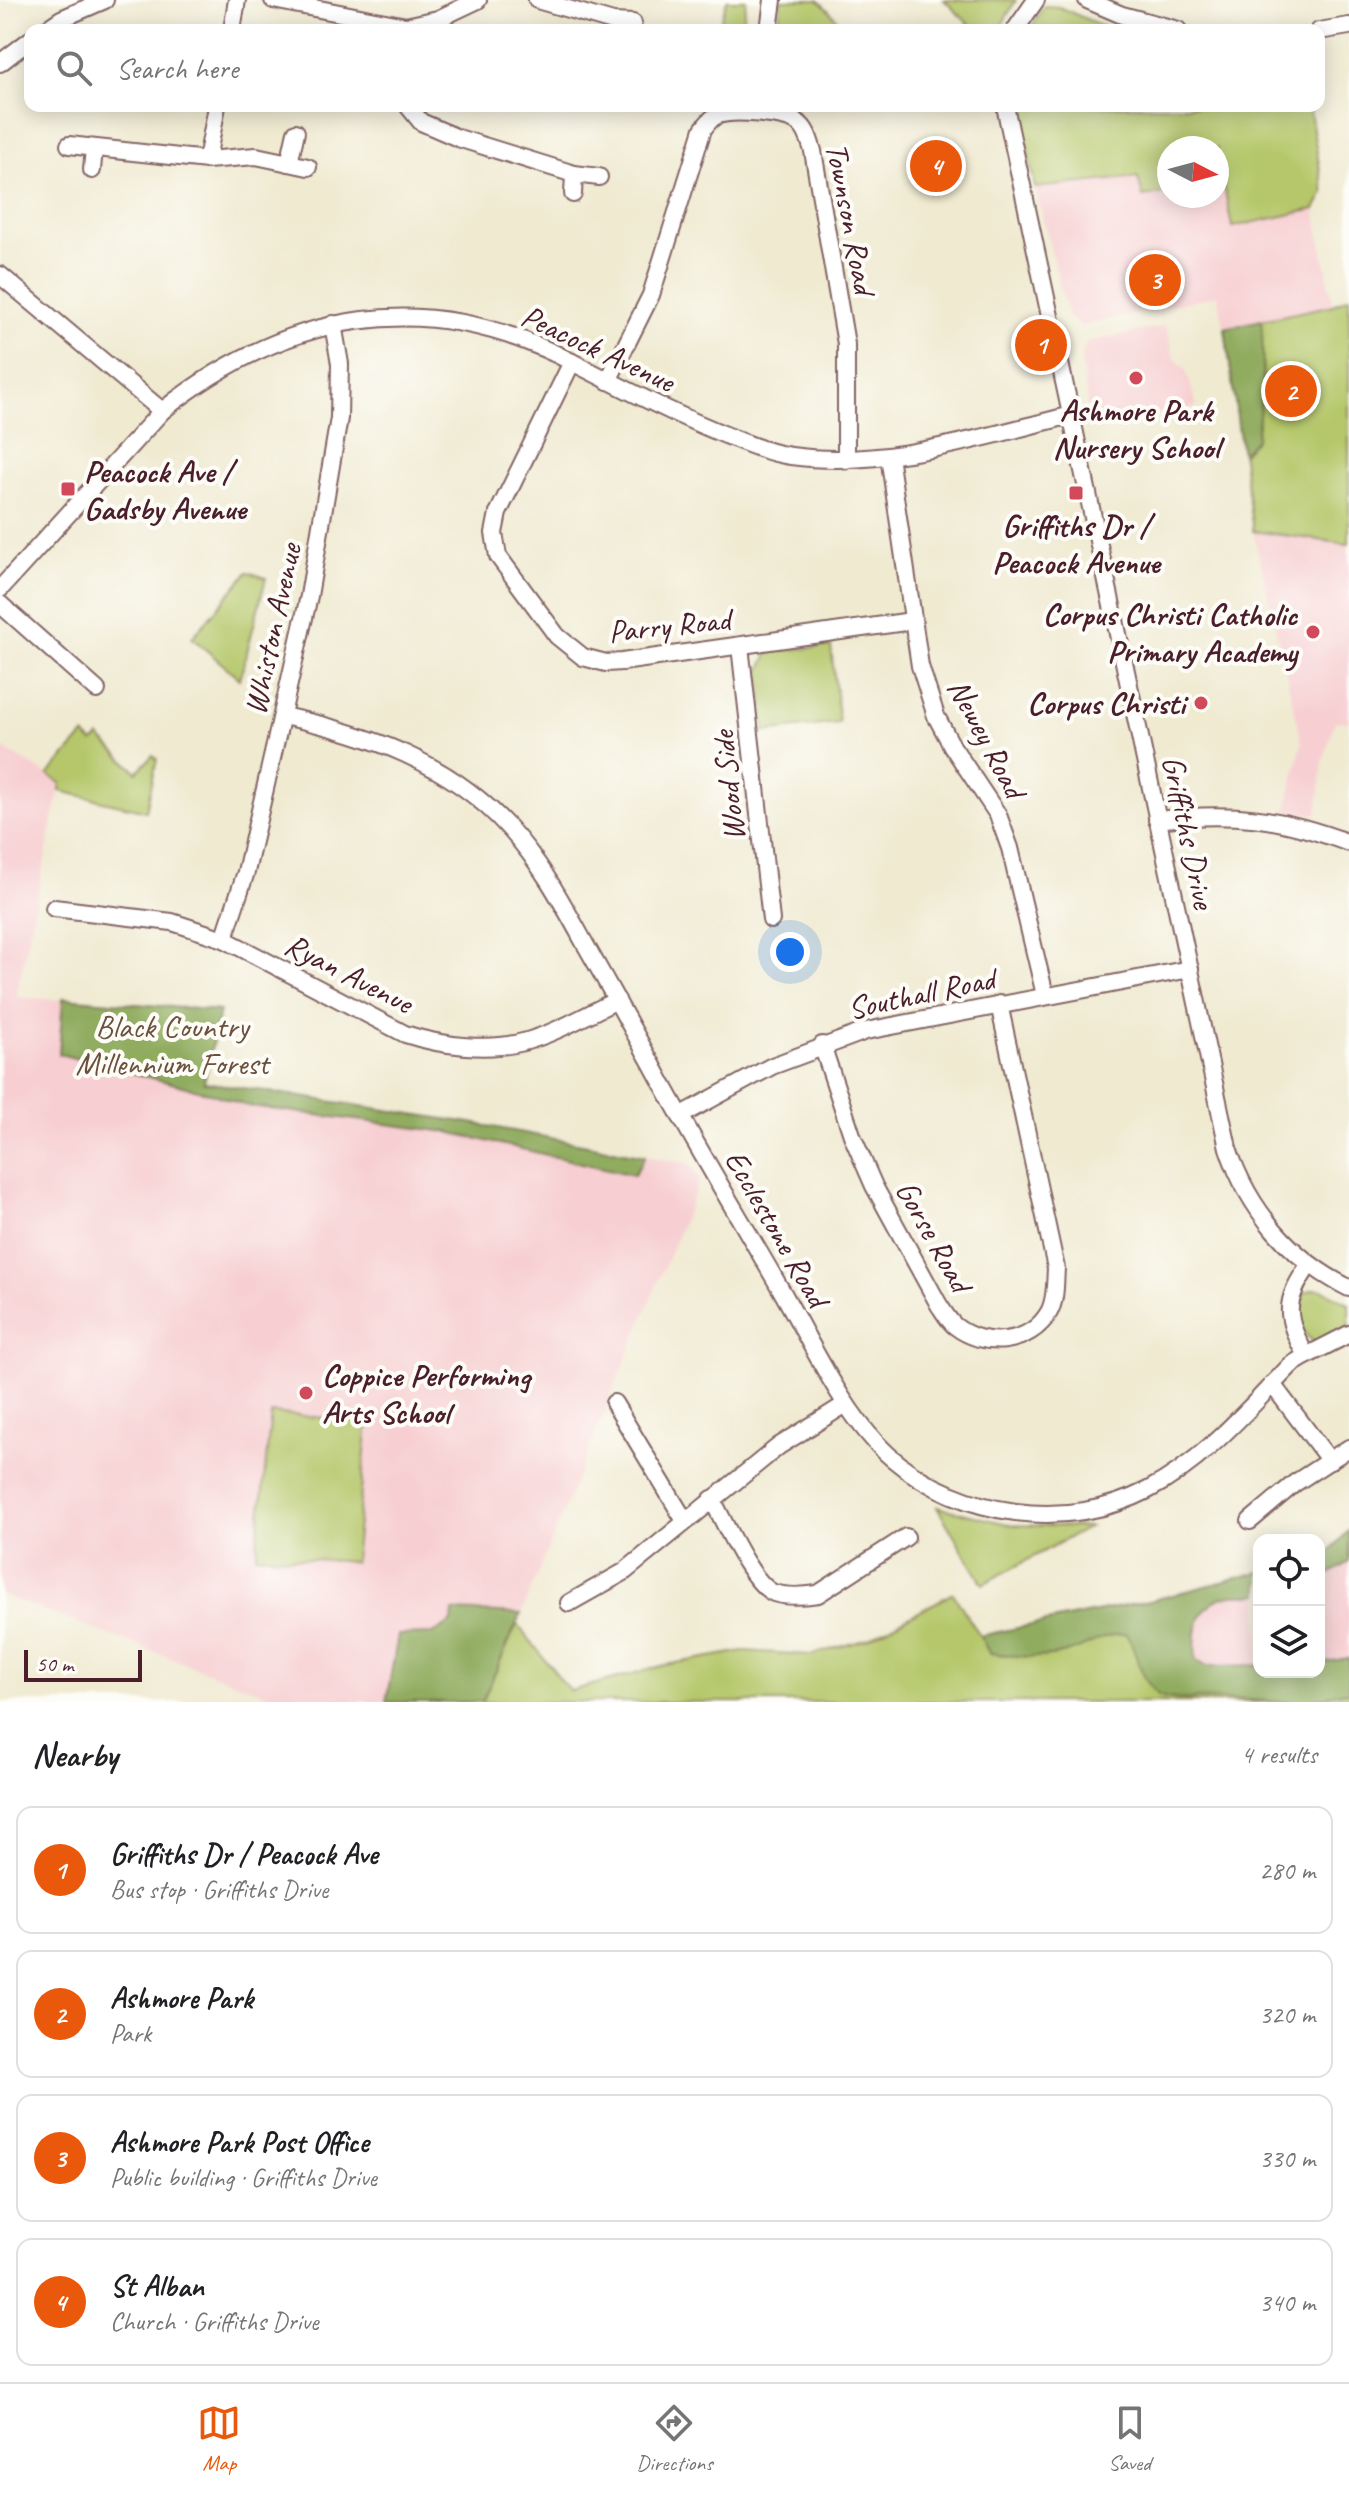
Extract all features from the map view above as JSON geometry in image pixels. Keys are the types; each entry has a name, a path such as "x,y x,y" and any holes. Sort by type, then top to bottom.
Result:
{"street":[{"path":"54,24 105,0"},
{"path":"233,24 237,0"},
{"path":"273,0 337,7 393,24"},
{"path":"420,24 478,0"},
{"path":"537,0 606,24"},
{"path":"770,24 773,0"},
{"path":"1019,24 1036,0"},
{"path":"1087,0 1122,15 1156,24"},
{"path":"626,24 633,23"},
{"path":"1325,30 1349,26"},
{"path":"0,63 24,45"},
{"path":"207,160 216,112"},
{"path":"413,112 421,122 458,138 574,174 599,177"},
{"name":"Townson Road","path":"608,381 651,295 703,129 714,117 740,112"},
{"name":"Townson Road","path":"765,112 798,122 806,132 813,151 846,344 846,460"},
{"name":"Griffiths Drive","path":"1006,112 1233,1163 1263,1217 1286,1244 1309,1265 1349,1288"},
{"path":"289,163 296,132"},
{"path":"69,145 207,160 256,156 308,167"},
{"path":"92,170 94,148"},
{"path":"573,194 574,174"},
{"path":"0,275 162,411"},
{"name":"Peacock Avenue","path":"0,589 162,411 213,373 246,354 333,324 401,317 456,322 513,336 676,415 760,448 790,456 846,460 889,456 1072,415"},
{"name":"Whiston Avenue","path":"224,939 246,872 309,596 339,418 340,364 333,324"},
{"name":"Parry Road","path":"572,362 498,513 494,533 498,556 557,636 583,657 606,663 912,621"},
{"name":"Newey Road","path":"889,456 920,666 936,716 998,815 1010,848 1045,995"},
{"path":"0,604 97,690"},
{"name":"Wood Side","path":"740,646 771,920"},
{"name":"Ecclestone Road","path":"283,716 381,742 451,777 478,798 540,864 680,1116 846,1404 891,1457 931,1486 975,1503 1037,1515 1106,1506 1127,1500 1151,1489 1207,1448 1291,1365 1349,1334"},
{"path":"1157,820 1209,814 1262,818 1349,843"},
{"name":"Ryan Avenue","path":"54,908 172,922 224,939 405,1034 426,1041 508,1045 552,1031 617,1000"},
{"name":"Southall Road","path":"680,1116 772,1066 866,1031 1190,969"},
{"name":"Gorse Road","path":"822,1045 853,1138 874,1186 939,1305 952,1324 966,1333 1002,1342 1038,1327 1051,1310 1056,1268 999,1004"},
{"path":"1306,1356 1293,1331 1288,1308 1298,1282 1309,1265"},
{"path":"1272,1384 1330,1461"},
{"path":"614,1403 685,1521"},
{"path":"569,1603 624,1572 779,1446 846,1404"},
{"path":"1250,1521 1295,1483 1349,1448"},
{"path":"712,1499 739,1552 761,1583 774,1593 818,1594 906,1537"}],"shaded area":[{"path":"1139,177 1143,197 1157,194 1157,208 1229,208 1233,227 1315,209 1333,305 1225,328 1217,295 1081,326 1068,317 1035,188"},
{"name":"Ashmore Park Nursery School","path":"1166,326 1175,359 1186,370 1197,406 1090,423 1081,359 1087,342"},
{"name":"Corpus Christi Catholic Primary Academy","path":"1253,531 1349,544 1349,722 1335,721 1323,762 1317,814 1286,811 1302,743"},
{"name":"Coppice Performing Arts School","path":"0,746 61,783 16,997 220,1011 204,1082 471,1123 690,1164 700,1180 482,1702 287,1702 0,1594"},
{"path":"1349,1530 1349,1682 1167,1687 1149,1601 1253,1574 1253,1678 1325,1678 1327,1554"}],"green space":[{"path":"727,0 746,0 743,24 720,24"},
{"path":"781,0 818,0 837,19 837,24 779,24"},
{"path":"944,0 1016,0 1002,24 969,24"},
{"path":"1044,6 1059,7 1097,24 1034,24"},
{"path":"1020,112 1310,112 1324,193 1315,209 1232,227 1228,208 1229,136 1157,136 1157,194 1143,197 1138,177 1035,188"},
{"path":"1349,297 1349,544 1253,531 1225,328 1333,305"},
{"path":"1262,320 1263,385 1256,439 1242,454 1225,328"},
{"path":"248,572 266,578 240,679 192,638"},
{"path":"831,646 839,723 765,732 760,671 769,652"},
{"path":"84,735 93,743 99,737 137,772 153,755 157,759 146,811 60,791 61,783 48,775"},
{"name":"Black Country Millennium Forest","path":"63,998 220,1011 204,1082 471,1123 645,1156 634,1175 448,1132 248,1106 210,1093 59,1054"},
{"path":"1313,1289 1323,1290 1349,1303 1349,1328 1316,1343 1309,1339 1300,1321 1304,1293"},
{"path":"271,1413 368,1422 354,1562 256,1555"},
{"path":"937,1507 1012,1525 1089,1527 983,1584"},
{"path":"1349,1530 1349,1562 1325,1576 1327,1554"},
{"path":"1253,1574 1253,1595 1221,1598 1205,1610 1197,1628 1196,1660 1206,1666 1253,1665 1253,1678 1325,1678 1325,1662 1349,1658 1349,1691 1301,1702 1171,1698 1158,1695 1147,1682 1127,1634 1103,1638 1066,1653 1037,1657 989,1653 980,1636 1149,1601"},
{"path":"953,1593 980,1636 1149,1601 1167,1687 1349,1682 1349,1702 482,1702 517,1624 570,1691 665,1665 744,1651 811,1655 868,1639"},
{"path":"453,1611 521,1614 482,1702 386,1702 398,1635 433,1634 452,1622"}],"place":[{"name":"St Alban","path":"936,166"},
{"name":"Ashmore Park Post Office","path":"1155,280"},
{"name":"Griffiths Dr / Peacock Ave","path":"1041,345"},
{"name":"Ashmore Park Nursery School","path":"1136,378"},
{"name":"Ashmore Park","path":"1291,391"},
{"name":"Peacock Ave / Gadsby Avenue","path":"68,489"},
{"name":"Griffiths Dr / Peacock Avenue","path":"1076,493"},
{"name":"Corpus Christi Catholic Primary Academy","path":"1313,632"},
{"name":"Corpus Christi","path":"1201,703"},
{"name":"Coppice Performing Arts School","path":"306,1393"}]}
